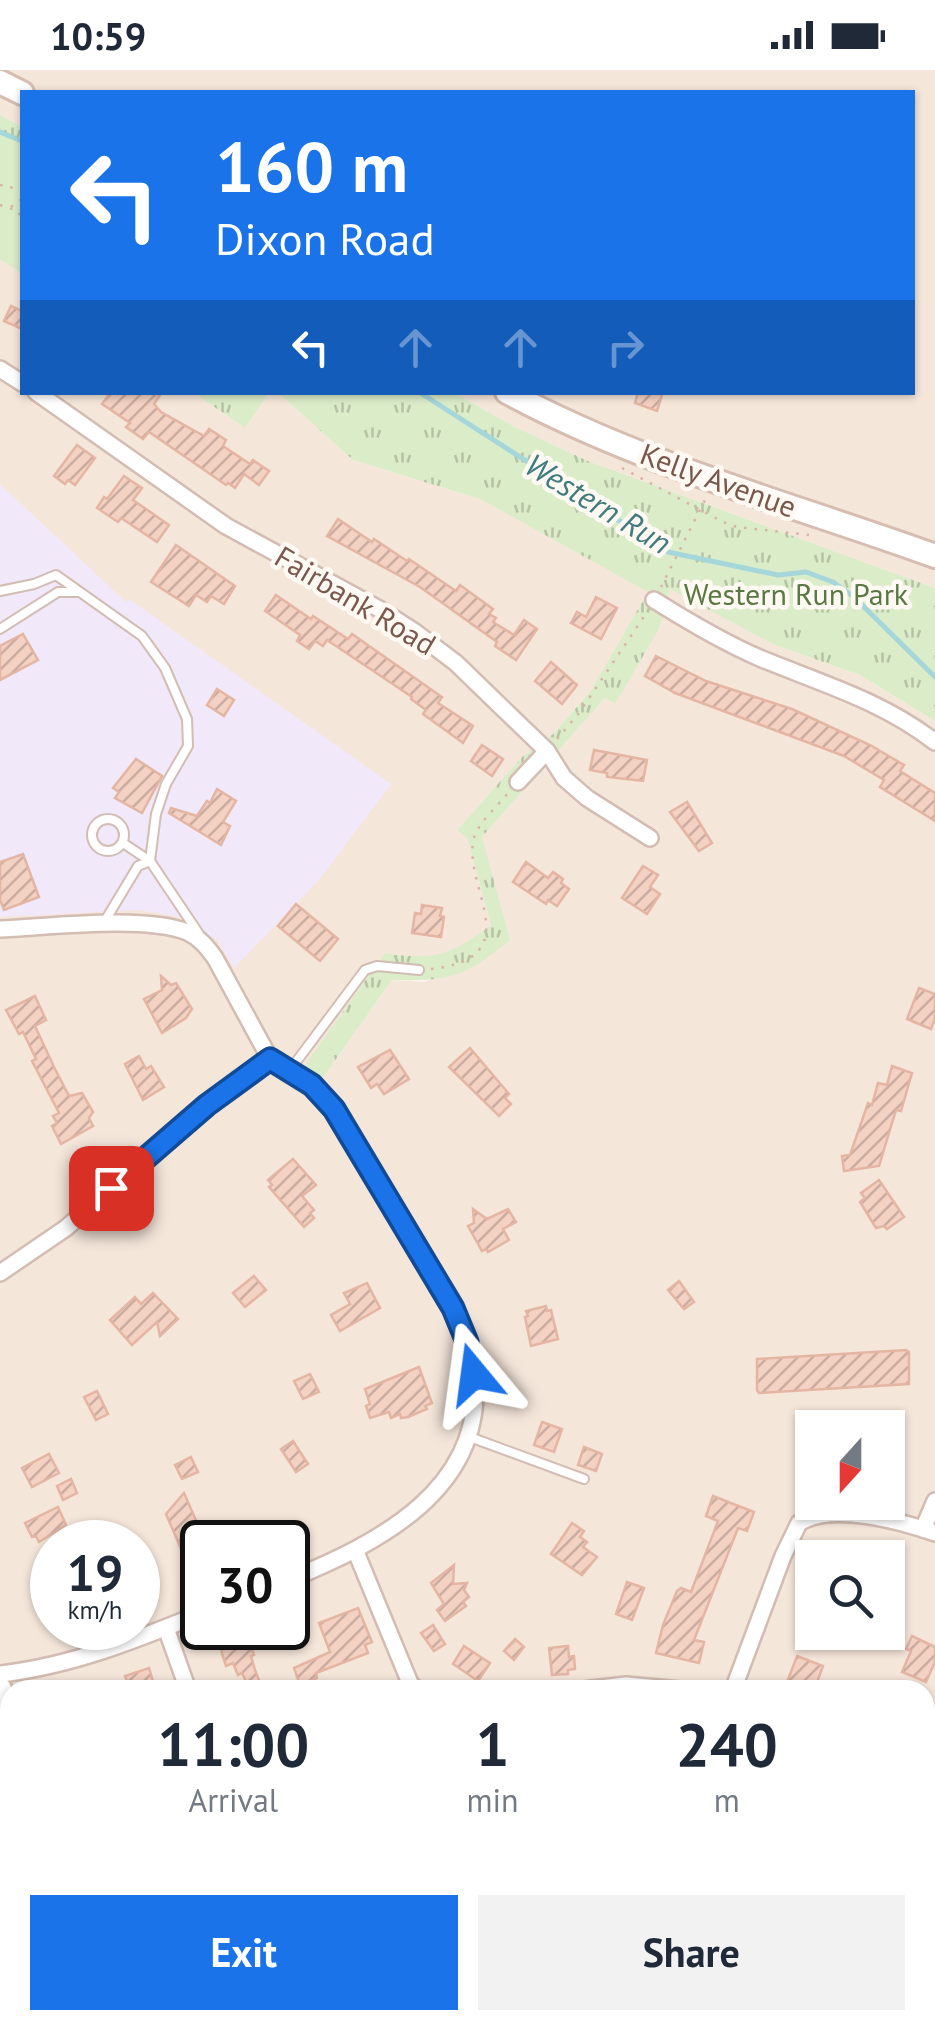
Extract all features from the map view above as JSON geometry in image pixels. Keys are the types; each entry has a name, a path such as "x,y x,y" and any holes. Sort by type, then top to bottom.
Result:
{"main road":[{"name":"Kelly Avenue","path":"512,395 584,432 935,556"}],"street":[{"name":"Fairbank Road","path":"40,395 212,517 415,632 456,663 546,752 564,778 587,798 650,838"},
{"path":"654,600 698,628 763,660 860,696 935,742"},
{"path":"518,782 546,752"},
{"path":"0,928 172,928 204,943 270,1059 312,1085 334,1109 453,1308 467,1342 474,1374 474,1403 461,1454 425,1501 396,1527 356,1552 310,1571"},
{"path":"0,1273 38,1250 207,1105 270,1059"},
{"path":"737,1680 799,1522 821,1514 840,1514 929,1531 935,1501"},
{"path":"356,1552 409,1680"},
{"path":"0,1674 40,1670 81,1659 180,1623"},
{"path":"166,1628 184,1680"},
{"path":"935,1768 935,1796"}],"lane":[{"path":"0,592 56,575 142,636 165,668 190,735 156,814 150,861"},
{"path":"0,629 58,592 76,592"},
{"path":"102,818 116,820 124,830 123,842 114,851 100,850 92,840 92,827 102,818"},
{"path":"123,842 150,861 204,943"},
{"path":"102,926 138,866 150,861"},
{"path":"290,1070 365,970 377,966 419,970"},
{"path":"468,1436 584,1480"}],"path":[{"path":"10,208 20,200"},
{"path":"0,205 18,211 20,216"},
{"path":"612,461 737,527 816,536"},
{"path":"668,574 706,498"},
{"path":"546,752 580,714 654,600"},
{"path":"419,970 453,962 481,946 487,930 486,914 472,852 474,834 518,782"}],"shaded area":[{"path":"0,70 935,70 935,588 588,461 459,395 915,395 915,90 20,90 20,126 0,115"},
{"path":"0,259 20,273 20,395 197,395 245,428 268,395 280,395 353,460 480,499 649,591 590,692 553,734 523,756 458,829 467,837 491,925 462,947 441,956 385,953 306,1065 322,1079 392,980 425,982 510,940 481,838 605,698 614,703 659,629 670,588 775,645 860,675 935,721 935,1680 0,1680"},
{"path":"0,484 126,602 129,599 391,784 319,880 234,968 217,940 176,916 138,910 0,917"}],"green space":[{"path":"0,115 20,126 20,273 0,259"},
{"path":"0,152 20,160 20,273 0,259"},
{"path":"197,395 268,395 245,428"},
{"name":"Western Run Park","path":"280,395 459,395 588,461 935,588 935,721 860,675 775,645 670,589 659,629 615,704 605,698 482,837 510,940 456,975 392,980 322,1079 305,1065 385,953 442,953 491,925 467,838 457,830 523,756 553,734 590,692 648,592 480,499 353,460"}],"building":[{"path":"11,306 20,310 20,328 4,321"},
{"path":"109,395 160,395 154,404 161,412 204,436 209,429 226,440 223,446 269,471 259,485 244,474 235,488 226,485 149,432 143,439 126,427 130,423 102,404"},
{"path":"637,395 662,395 657,411 635,403"},
{"path":"77,445 95,458 75,485 68,480 65,484 54,476"},
{"path":"124,476 142,488 133,500 169,525 157,542 121,518 118,522 97,508"},
{"path":"338,519 456,591 460,585 493,609 489,614 496,618 493,622 514,635 524,620 537,629 516,660 420,587 327,536"},
{"path":"176,545 235,586 224,604 211,596 207,602 196,595 189,606 151,582"},
{"path":"276,595 348,639 352,634 442,697 438,703 473,726 463,743 423,714 426,710 412,697 327,640 323,646 315,641 309,649 297,641 300,635 265,611"},
{"path":"596,597 617,608 601,639 571,623 577,612 586,617"},
{"path":"23,634 38,660 0,680 0,646"},
{"path":"656,656 706,681 792,709 904,765 900,771 935,793 935,821 880,787 884,780 844,756 675,693 645,676"},
{"path":"551,662 577,685 562,704 535,681"},
{"path":"217,689 234,700 224,716 207,705"},
{"path":"482,745 503,759 492,776 471,761"},
{"path":"594,750 647,760 643,781 607,777 607,773 590,770"},
{"path":"136,759 162,776 142,813 115,798 119,792 113,788"},
{"path":"217,789 236,801 223,822 230,826 221,845 169,813 171,808 197,816"},
{"path":"687,802 712,843 699,851 670,812"},
{"path":"23,854 39,897 4,910 0,900 0,862"},
{"path":"526,862 548,878 553,872 563,879 561,883 569,889 557,906 548,900 546,904 513,882"},
{"path":"643,866 658,875 650,887 660,894 647,914 622,898"},
{"path":"296,904 338,939 320,961 278,926"},
{"path":"422,905 442,908 441,937 412,933 415,913 421,914"},
{"path":"161,976 171,985 176,983 192,1009 186,1018 162,1033 144,999 162,990"},
{"path":"919,988 935,994 931,1029 907,1019"},
{"path":"35,996 46,1020 35,1026 54,1067 69,1096 82,1093 93,1112 89,1118 93,1126 61,1144 52,1126 57,1123 53,1116 59,1113 32,1061 36,1059 23,1032 19,1034 6,1010"},
{"path":"470,1048 509,1094 505,1098 511,1104 499,1116 449,1067"},
{"path":"390,1050 409,1079 384,1094 377,1084 371,1088 358,1067"},
{"path":"139,1056 146,1069 151,1066 164,1087 143,1100 125,1064"},
{"path":"892,1066 912,1073 879,1166 844,1171 842,1156 850,1155 868,1103 872,1105 878,1083 887,1085"},
{"path":"293,1159 316,1185 302,1196 314,1210 310,1213 314,1218 304,1227 269,1187 272,1185 268,1180"},
{"path":"879,1180 904,1217 887,1229 876,1228 860,1202 865,1198 861,1193"},
{"path":"473,1209 487,1219 508,1209 516,1222 503,1229 509,1240 488,1252 482,1251 468,1226 474,1223"},
{"path":"254,1276 266,1290 245,1307 233,1293"},
{"path":"679,1281 694,1302 684,1309 668,1290"},
{"path":"367,1283 380,1308 340,1331 331,1315 350,1304 344,1293"},
{"path":"153,1293 178,1319 160,1336 157,1322 132,1345 110,1320 135,1297 141,1304"},
{"path":"546,1306 547,1311 551,1310 558,1339 531,1346 526,1311"},
{"path":"906,1350 909,1384 759,1393 757,1390 757,1359"},
{"path":"419,1367 432,1403 425,1406 427,1409 408,1417 401,1418 400,1414 391,1418 389,1412 370,1418 365,1389"},
{"path":"310,1374 319,1392 303,1399 294,1381"},
{"path":"97,1391 108,1414 96,1420 84,1397"},
{"path":"542,1422 562,1429 554,1452 534,1445"},
{"path":"293,1441 308,1464 296,1472 281,1449"},
{"path":"584,1447 602,1454 596,1471 578,1465"},
{"path":"49,1454 59,1473 32,1487 22,1468"},
{"path":"191,1457 198,1472 182,1479 175,1465"},
{"path":"71,1479 77,1493 63,1500 57,1486"},
{"path":"184,1493 196,1520 180,1520 180,1546 166,1514"},
{"path":"713,1496 754,1512 747,1531 738,1528 694,1640 704,1642 699,1663 656,1653 677,1591 681,1588 691,1592 718,1521 706,1516"},
{"path":"58,1507 64,1520 31,1520"},
{"path":"572,1523 584,1531 580,1537 587,1542 583,1547 597,1557 582,1575 551,1554"},
{"path":"454,1565 453,1584 467,1583 464,1590 469,1597 463,1602 466,1606 445,1621 437,1610 444,1604 431,1583"},
{"path":"627,1582 644,1588 632,1620 616,1614"},
{"path":"358,1608 372,1642 365,1645 368,1653 316,1673 317,1678 312,1680 298,1680 294,1668 330,1652 319,1623"},
{"path":"433,1625 445,1644 434,1651 421,1633"},
{"path":"912,1636 935,1647 935,1662 927,1680 902,1672 911,1651 906,1649"},
{"path":"515,1639 524,1647 514,1660 504,1651"},
{"path":"464,1646 490,1663 479,1680 453,1664"},
{"path":"568,1646 575,1669 568,1670 568,1674 552,1675 549,1648"},
{"path":"222,1650 252,1650 259,1680 245,1680 242,1673 238,1675 233,1663 226,1666"},
{"path":"797,1656 823,1666 818,1680 788,1680"},
{"path":"149,1668 153,1680 126,1680 125,1676"}],"waterway":[{"name":"Western Run","path":"0,132 20,140"},
{"name":"Western Run","path":"424,395 668,552 778,575 806,572 833,582 854,597 935,677"}],"route":[{"path":"111,1188 207,1105 270,1059 312,1085 334,1109 453,1308 467,1342 474,1374"}]}
